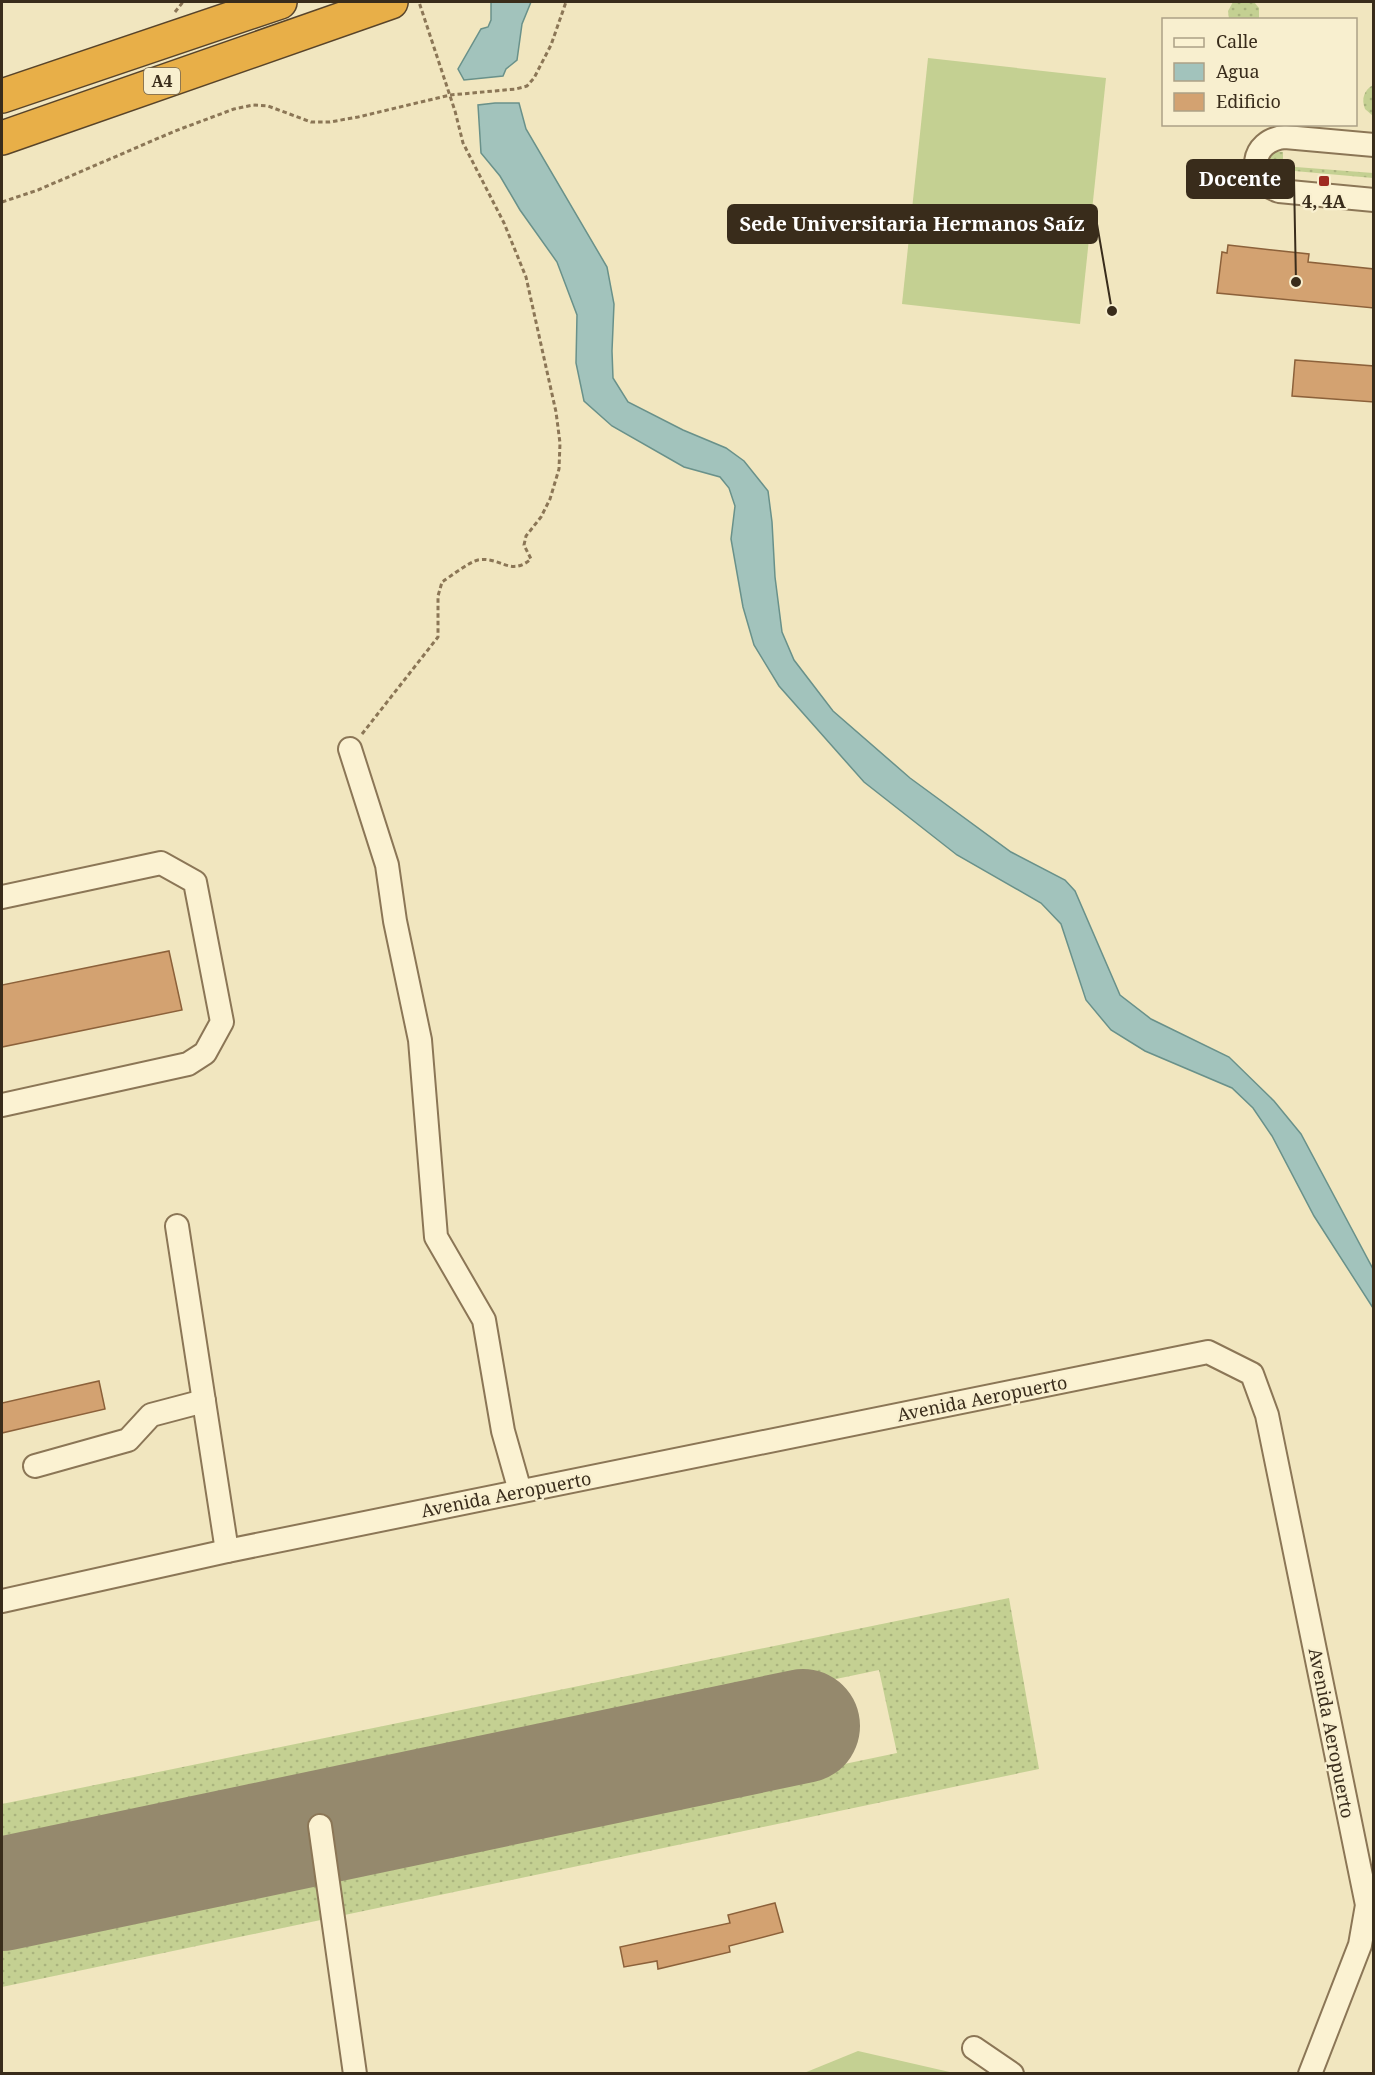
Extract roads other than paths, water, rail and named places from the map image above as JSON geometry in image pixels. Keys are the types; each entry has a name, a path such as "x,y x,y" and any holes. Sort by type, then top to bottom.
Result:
{"highway":[{"name":"A4","path":"2,96 280,2"},
{"name":"A4","path":"2,138 391,2"}],"street":[{"path":"1374,145 1276,138 1268,141 1261,148 1256,165 1263,182 1279,191 1374,201"},
{"path":"350,749 387,865 395,921 420,1040 436,1237 484,1320 503,1431 520,1491"},
{"path":"2,897 161,863 195,882 222,1022 205,1053 188,1064 2,1105"},
{"path":"177,1226 227,1551"},
{"name":"Avenida Aeropuerto","path":"2,1601 227,1551 1208,1352 1252,1374 1267,1415 1366,1905 1360,1945 1310,2073"},
{"path":"35,1467 128,1440 151,1415 204,1401"},
{"path":"320,1826 355,2073"},
{"path":"974,2048 1012,2073"}],"water":[{"path":"491,2 531,2 522,24 517,60 506,69 503,76 464,80 458,69 481,29 488,27 491,20"},
{"path":"519,103 526,129 607,267 614,304 613,378 628,402 683,430 726,448 744,461 768,491 782,632 794,660 833,711 910,778 1011,852 1065,880 1075,891 1120,995 1151,1019 1229,1057 1274,1101 1301,1134 1373,1269 1373,1308 1314,1216 1272,1136 1253,1108 1232,1088 1145,1051 1111,1030 1086,1000 1061,924 1041,903 957,855 864,782 779,686 754,645 743,607 731,539 735,506 729,488 720,477 684,467 612,426 584,401 576,363 577,315 557,262 520,210 500,176 481,153 478,105"}],"place":[{"name":"4, 4A","path":"1324,181"},
{"name":"Docente","path":"1296,282"},
{"name":"Sede Universitaria Hermanos Saíz","path":"1112,311"}]}
